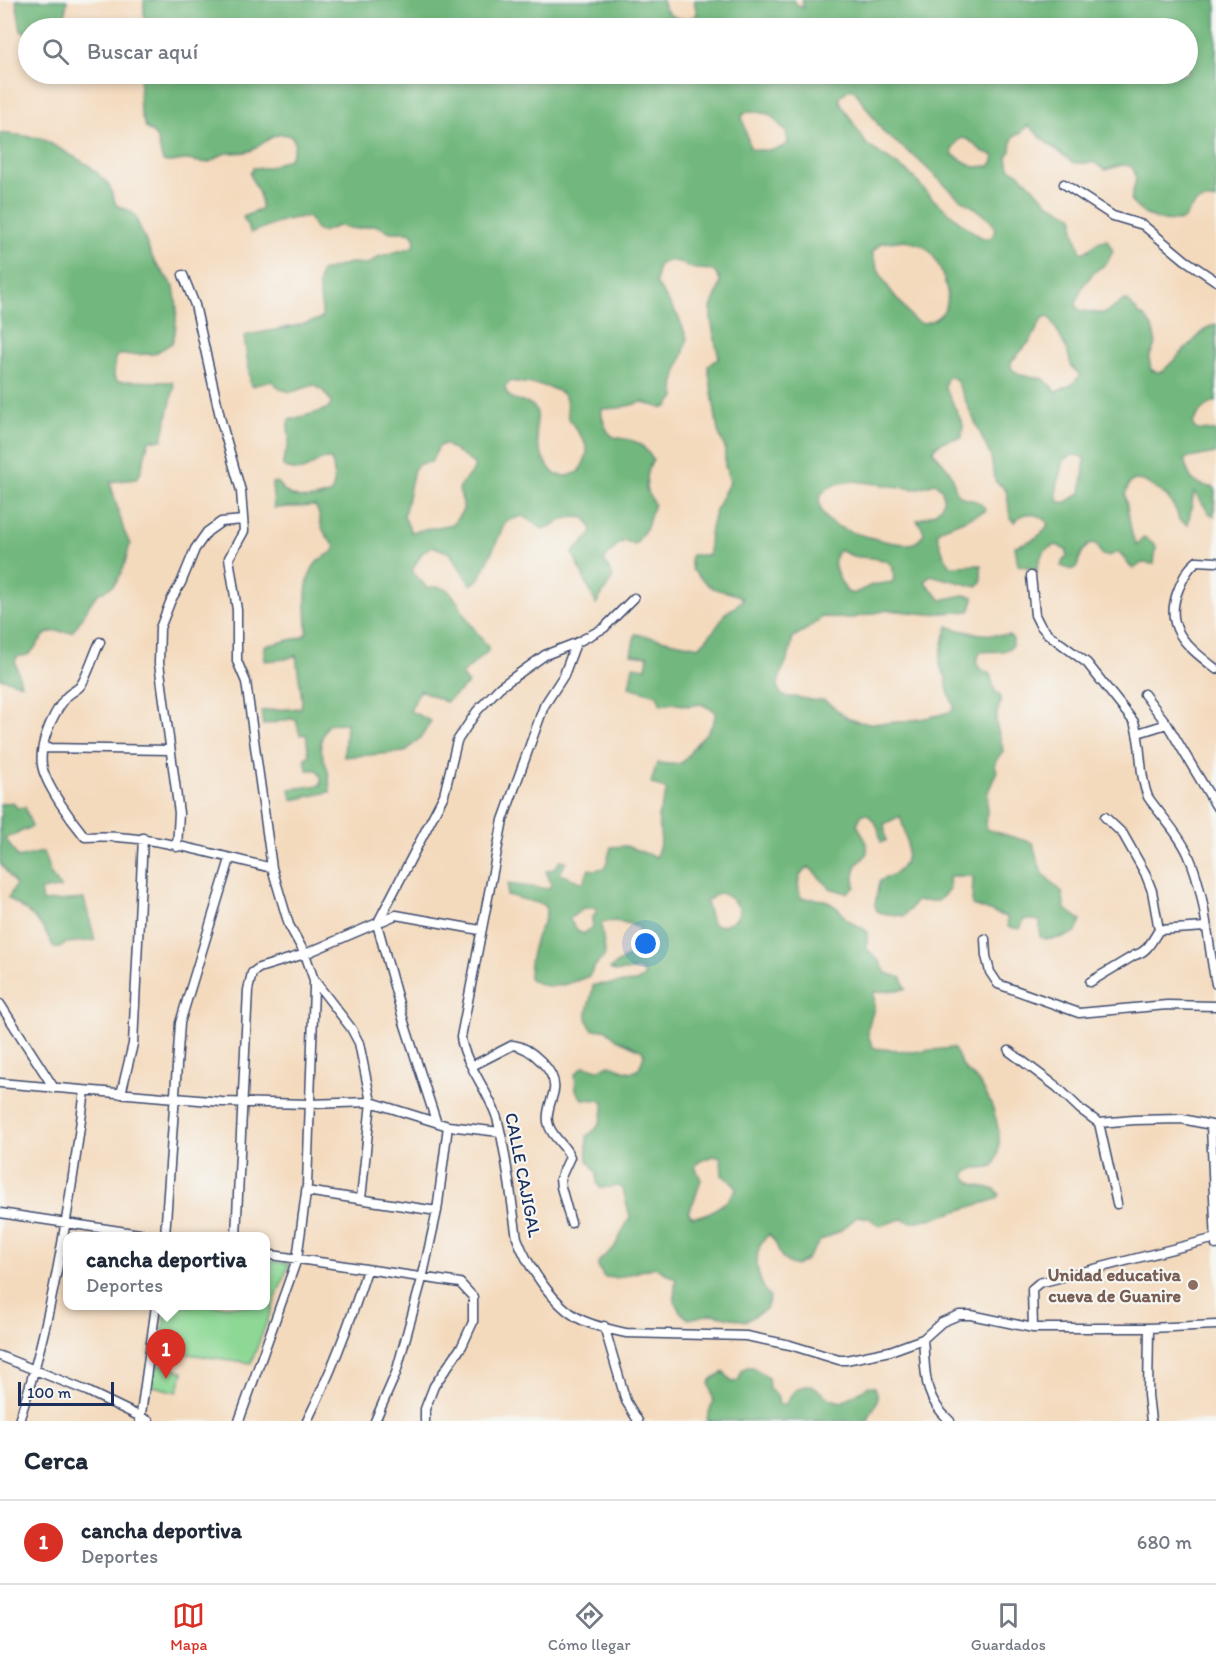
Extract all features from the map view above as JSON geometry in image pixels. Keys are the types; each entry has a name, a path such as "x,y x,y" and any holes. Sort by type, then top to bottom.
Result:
{"street":[{"path":"1064,184 1113,216 1143,225 1151,230 1185,260 1216,281"},
{"path":"183,275 195,305 220,421 241,491 244,531 229,558 237,610 237,661 246,682 272,868 289,925 305,954 314,980 359,1042 371,1102 361,1199"},
{"path":"177,847 178,813 159,663 160,628 195,549 207,532 221,522 243,520"},
{"path":"1216,562 1197,561 1188,568 1174,601 1173,616 1184,641 1216,669"},
{"path":"1031,576 1035,615 1040,625 1047,634 1087,663 1134,722 1138,732 1141,776 1145,791 1188,853 1198,884 1216,984"},
{"path":"436,1121 404,1022 377,924 444,795 457,741 477,711 500,687 545,655 590,637 604,628 634,598"},
{"path":"100,642 80,687 66,697 53,718 44,748 42,765 70,818 85,837 111,835 143,838 272,868"},
{"name":"CALLE CAJIGAL","path":"576,643 564,675 544,706 503,820 461,1037 462,1047 490,1097 500,1132 517,1238 521,1250 558,1303 581,1319 626,1333 746,1336 790,1345 839,1360 890,1351 923,1339 942,1322 959,1316 971,1315 1033,1328 1149,1328 1216,1325"},
{"path":"1144,694 1167,724 1216,806"},
{"path":"1138,732 1167,724"},
{"path":"44,748 170,750"},
{"path":"1090,982 1136,955 1142,954 1159,930 1152,891 1145,873 1123,834 1105,817"},
{"path":"121,1094 134,1044 143,838"},
{"path":"165,1232 180,1023 230,859"},
{"path":"236,1232 249,990 252,973 259,968 305,954 396,915 480,930"},
{"path":"1159,930 1206,927"},
{"path":"985,939 990,972 998,984 1067,1010 1079,1013 1167,1005 1216,1006"},
{"path":"239,1421 297,1259 306,1191 314,980"},
{"path":"0,1004 54,1088"},
{"path":"472,1066 513,1045 528,1051 551,1073 555,1089 548,1111 548,1124 552,1134 561,1141 570,1157 560,1179 571,1222"},
{"path":"1009,1051 1057,1087 1099,1123 1117,1204"},
{"path":"0,1083 175,1099 309,1104 371,1102 447,1126 500,1132"},
{"path":"65,1232 85,1091"},
{"path":"1099,1123 1182,1119 1213,1126 1216,1245"},
{"path":"375,1421 396,1373 422,1279 437,1211 447,1126"},
{"path":"306,1191 437,1211"},
{"path":"0,1213 127,1232"},
{"path":"1033,1328 1032,1289 1039,1283 1216,1238"},
{"path":"19,1421 35,1370 63,1241"},
{"path":"270,1255 460,1283 473,1297 473,1322 462,1346 434,1386 425,1409 425,1421"},
{"path":"306,1421 347,1332 367,1270"},
{"path":"0,1356 87,1391 143,1420 155,1310"},
{"path":"604,1326 626,1401 638,1421"},
{"path":"1149,1328 1148,1395 1151,1421"},
{"path":"923,1339 932,1402 950,1421"}],"green space":[{"path":"16,0 67,0 65,18 19,18"},
{"path":"144,0 662,0 670,15 678,18 144,18"},
{"path":"694,0 794,0 796,4 804,8 802,0 1216,0 1216,201 1200,201 1192,207 1183,220 1168,221 1154,218 1141,212 1131,201 1136,179 1131,166 1122,165 1105,170 1095,163 1074,163 1028,125 1020,134 1015,135 1011,151 1007,156 1009,168 1020,174 1049,204 1071,214 1081,253 1107,240 1113,251 1107,263 1093,273 1082,287 1076,304 1078,310 1102,313 1111,310 1124,300 1129,302 1152,327 1156,343 1149,358 1151,370 1163,371 1207,328 1216,324 1216,402 1201,411 1193,426 1197,430 1216,431 1216,453 1184,459 1188,473 1193,480 1201,485 1215,488 1214,516 1194,492 1188,525 1179,520 1167,496 1144,481 1134,480 1129,484 1125,495 1132,535 1137,545 1144,537 1156,546 1154,564 1142,563 1133,569 1118,552 1108,556 1102,555 1097,545 1092,543 1084,550 1077,567 1072,570 1061,566 1067,556 1067,551 1057,545 1048,548 1042,554 1037,570 1018,565 1015,546 1039,535 1048,523 1033,514 1023,515 1014,522 1010,518 1007,493 995,481 991,457 956,380 950,376 946,380 945,387 963,425 962,437 941,443 933,452 944,463 953,478 958,494 980,503 986,511 941,529 937,534 944,556 951,566 981,565 981,582 977,587 930,575 925,582 941,600 963,595 972,596 974,599 970,611 929,614 888,610 853,618 822,617 793,637 789,655 780,675 778,686 782,695 814,701 823,700 850,719 872,723 915,720 952,711 954,706 940,665 941,651 948,626 978,634 1009,635 1013,639 1013,645 1006,650 980,652 976,663 980,669 990,674 995,691 1000,695 996,720 1003,751 995,762 997,771 988,792 986,829 1033,843 1044,875 1062,892 1065,909 1081,920 1076,932 1058,938 1040,937 1040,921 1024,919 1020,929 1008,927 1007,917 972,905 973,876 949,876 950,889 938,901 917,901 904,916 877,911 875,905 879,882 902,867 907,854 905,831 900,816 884,824 886,841 881,842 878,827 868,814 862,814 857,824 866,840 867,850 863,859 857,864 854,875 855,887 846,893 830,888 809,867 802,873 798,885 801,898 825,900 839,909 846,919 867,931 867,949 880,962 886,973 902,978 906,989 874,992 874,1006 868,1032 874,1048 910,1052 953,1048 964,1068 982,1086 996,1120 998,1155 994,1165 972,1169 964,1175 973,1184 995,1189 999,1194 997,1199 934,1218 912,1222 901,1219 880,1226 869,1218 858,1216 840,1231 820,1241 806,1260 796,1266 782,1257 769,1234 759,1248 757,1265 761,1282 770,1298 766,1309 746,1321 712,1314 689,1319 680,1311 675,1302 676,1279 655,1267 616,1278 604,1277 598,1267 599,1261 614,1248 630,1217 623,1189 618,1186 600,1188 597,1183 597,1173 587,1159 587,1136 596,1129 600,1122 604,1103 599,1100 582,1099 576,1090 575,1074 584,1066 598,1070 609,1065 631,1072 639,1068 642,1063 644,1054 641,1050 617,1039 605,1029 593,1030 587,1019 593,985 636,982 645,976 642,971 638,970 619,972 610,969 634,951 639,928 620,922 601,923 604,957 589,976 558,986 536,983 529,978 530,963 533,947 545,918 545,905 507,895 508,884 549,889 551,884 546,871 554,869 561,860 566,861 560,874 583,883 589,869 605,868 611,847 626,846 656,857 661,841 658,816 667,790 651,783 657,763 678,764 683,762 714,722 715,711 701,704 661,705 657,695 629,687 633,666 646,668 648,656 631,654 635,634 699,647 724,614 743,599 708,585 692,570 690,559 692,555 709,555 714,517 730,482 725,466 725,448 718,431 708,366 719,358 711,313 720,280 713,271 691,268 674,261 658,265 656,283 678,316 687,338 675,381 675,397 667,407 661,408 643,402 619,408 602,409 603,419 610,434 639,444 653,460 648,470 646,488 654,504 647,527 635,545 625,541 618,544 604,560 613,577 596,604 573,554 591,534 592,530 585,518 567,519 543,529 523,516 506,521 480,578 471,585 450,553 432,546 422,553 412,571 427,588 442,588 451,593 488,647 488,651 461,675 468,684 446,702 420,690 410,711 431,721 422,736 405,752 344,757 346,723 328,724 322,736 321,746 329,774 330,792 292,800 290,789 321,785 321,777 317,770 307,770 305,758 309,756 306,734 300,735 296,720 290,719 263,725 261,711 301,708 302,700 296,655 286,659 265,661 264,646 302,637 307,632 306,596 309,578 317,562 333,552 335,546 323,531 315,506 274,508 272,483 277,482 287,493 301,498 316,498 331,493 334,476 331,459 318,461 299,471 283,466 283,462 289,445 289,420 319,412 330,407 331,401 314,385 291,392 280,389 272,381 251,386 244,336 293,327 322,318 319,289 321,272 350,263 368,264 378,257 413,247 415,241 409,232 391,232 375,225 357,229 338,226 322,232 316,230 309,217 286,220 251,233 243,217 261,209 261,204 250,174 253,168 266,168 289,159 295,143 294,139 288,135 279,135 270,138 251,151 226,153 206,162 186,160 166,162 163,161 155,135 146,128 141,114 140,84 1198,84 1198,18 691,18 697,15","holes":["849,89 855,91 884,133 915,157 960,199 991,221 995,232 992,237 986,239 981,237 965,226 933,199 908,172 867,145 840,102 840,97","751,111 769,114 786,131 788,143 770,150 750,148 742,117","963,138 982,151 993,155 994,161 990,166 974,167 953,155 952,150 958,140","905,240 926,248 938,265 947,290 947,303 942,313 928,322 922,323 912,318 885,282 872,252 881,243","1047,316 1051,319 1067,350 1072,367 1080,375 1073,384 1056,392 1044,379 1020,375 1011,368 1011,362 1031,340 1042,319","511,381 550,388 564,395 569,418 587,450 579,472 568,476 556,475 552,471 542,455 538,442 536,410 530,404 513,399 505,387","445,444 474,464 474,470 461,484 459,490 463,510 453,524 411,532 404,516 414,469 419,464 431,462 439,446","1074,455 1085,459 1081,493 1067,502 1060,502 1057,493 1058,482 1064,459","855,481 915,489 935,483 942,489 943,501 936,512 917,520 924,534 918,541 907,544 884,541 858,534 828,521 821,511 819,500 821,494 830,486","840,550 854,556 884,560 892,567 893,582 872,585 853,594 847,592 836,571 836,554","718,893 731,899 740,910 736,919 724,925 712,923 706,902","584,908 596,908 592,919 593,927 583,934 569,919","719,1156 722,1175 734,1184 736,1189 719,1207 696,1217 691,1216 688,1211 701,1180 695,1166 700,1161"]},
{"path":"0,133 41,138 90,166 109,185 116,205 130,211 135,216 154,261 174,287 177,307 172,343 154,354 118,355 115,359 114,377 117,381 172,382 174,387 162,440 149,440 140,474 136,479 110,482 130,544 121,573 111,587 97,595 72,632 48,633 32,652 18,656 15,661 21,684 0,678"},
{"path":"13,802 17,808 25,807 32,827 5,838 18,858 43,852 51,875 61,888 40,890 42,902 84,899 95,940 66,943 59,948 54,948 36,919 8,898 16,885 0,863 0,817 2,816 0,804"},
{"path":"270,1261 289,1264 251,1363 160,1350 165,1310 270,1310"},
{"path":"155,1363 183,1372 177,1392 149,1385"},
{"path":"753,1367 768,1378 769,1389 778,1397 778,1403 783,1405 788,1402 796,1390 811,1385 830,1399 842,1402 869,1386 875,1387 877,1402 868,1421 707,1421 713,1400 709,1383 724,1372 732,1382 738,1381 742,1370"}],"place":[{"name":"Unidad educativa cueva de Guanire","path":"1193,1285"},
{"name":"cancha deportiva","path":"166,1379"}]}
